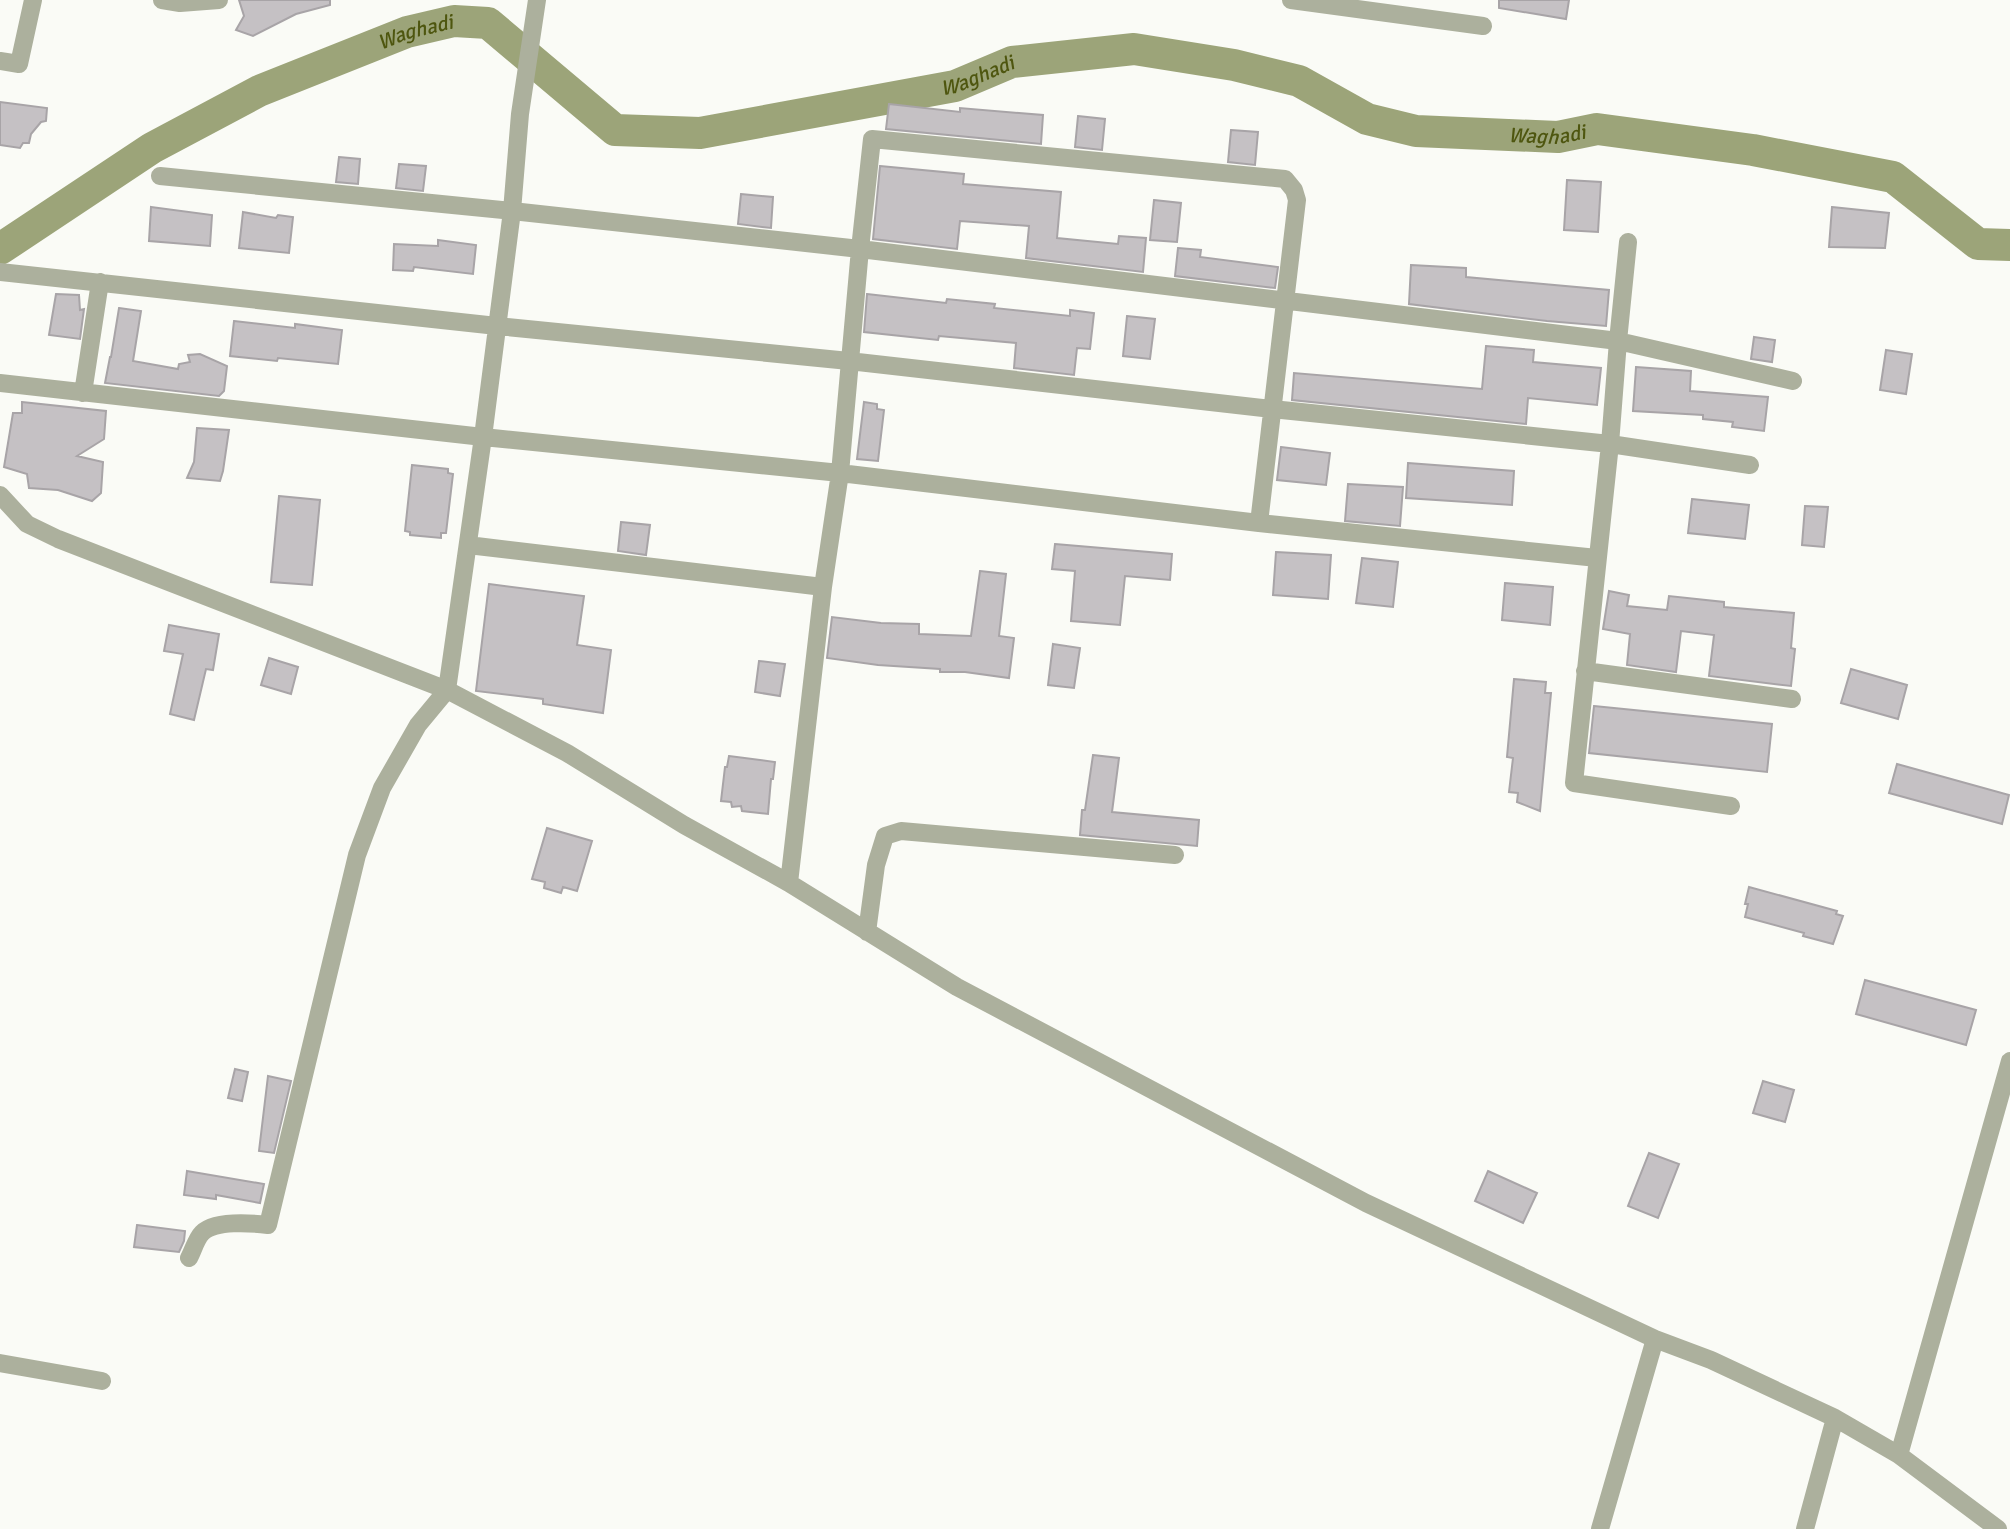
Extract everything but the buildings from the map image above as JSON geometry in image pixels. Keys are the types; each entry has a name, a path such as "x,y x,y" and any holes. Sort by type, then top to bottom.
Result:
{"street":[{"path":"0,61 19,64 33,0"},
{"path":"174,1 217,0"},
{"path":"189,1258 202,1233 217,1226 243,1222 268,1225 357,855 382,788 418,725 447,690 483,437 512,211 520,114 537,0"},
{"path":"1291,0 1483,26"},
{"path":"789,883 823,587 840,473 860,249 873,139 1285,179 1294,190 1297,200 1259,523"},
{"path":"160,176 860,249 1619,341 1793,381"},
{"path":"1628,242 1610,444 1574,783 1731,806"},
{"path":"0,272 1610,444 1750,465"},
{"path":"83,393 100,282"},
{"path":"0,383 1597,558"},
{"path":"0,495 27,524 58,539 447,690 567,753 684,825 789,883 957,987 1366,1203 1655,1339 1711,1360 1835,1418 1899,1455 1998,1529"},
{"path":"468,545 823,587"},
{"path":"1585,671 1792,699"},
{"path":"867,932 876,865 885,836 901,831 1175,855"},
{"path":"1899,1455 2010,1061"},
{"path":"1600,1529 1655,1339"},
{"path":"0,1363 102,1381"},
{"path":"1805,1529 1835,1418"}],"waterway":[{"name":"Waghadi","path":"0,249 152,148 259,91 407,32 454,21 488,23 615,130 700,133 955,86 1012,62 1134,49 1234,65 1299,81 1367,119 1416,131 1558,137 1597,129 1753,150 1893,177 1978,244 2010,245"}]}
